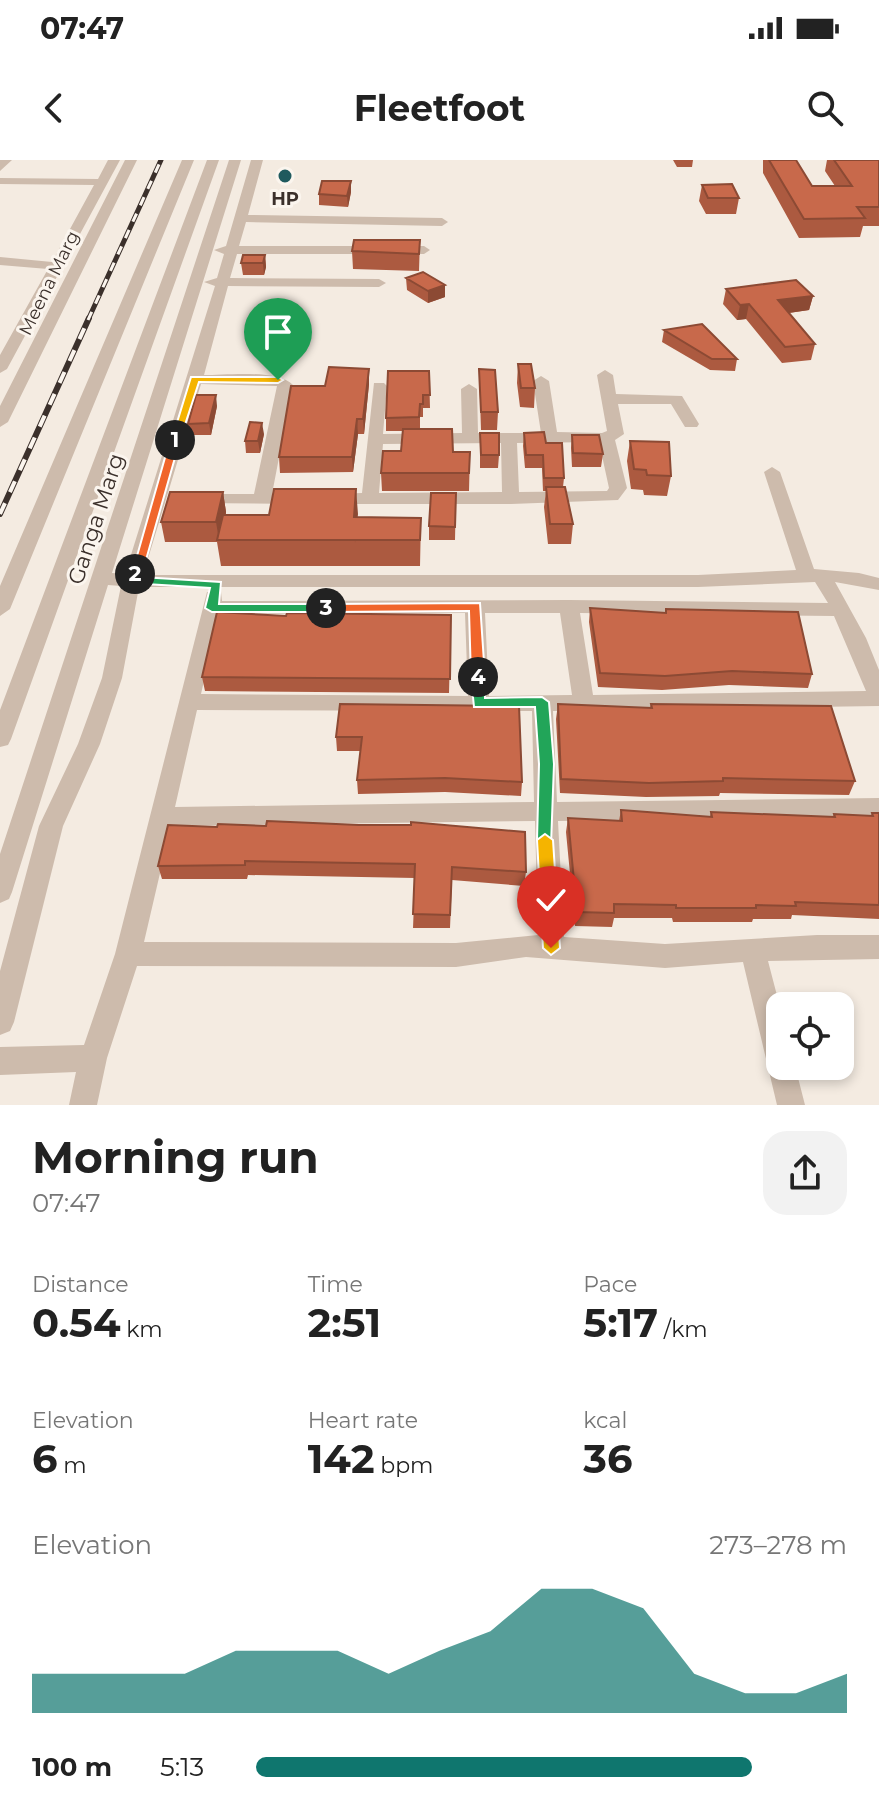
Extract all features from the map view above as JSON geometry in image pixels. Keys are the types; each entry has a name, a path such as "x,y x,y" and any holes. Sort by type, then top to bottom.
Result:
{"street":[{"path":"0,168 6,160"},
{"path":"0,181 97,182 104,160"},
{"name":"Meena Marg","path":"0,369 51,265 97,182 114,160"},
{"name":"Meena Marg","path":"2,413 131,160"},
{"path":"0,609 188,160"},
{"name":"Ganga Marg","path":"0,739 213,160"},
{"name":"Ganga Marg","path":"0,892 235,160"},
{"path":"0,1022 51,826 89,744 107,692 126,616 128,593 171,499 195,379 257,160"},
{"path":"221,206 242,212 442,222"},
{"path":"208,250 424,250"},
{"path":"0,261 51,265 0,346"},
{"path":"197,282 379,283"},
{"path":"375,439 606,437 616,434 605,375"},
{"path":"195,379 278,380 285,385 262,499"},
{"path":"541,381 550,437"},
{"path":"370,499 379,386"},
{"path":"469,389 470,438"},
{"path":"610,399 676,399 691,424"},
{"path":"128,499 612,496 618,488 606,437"},
{"path":"509,438 511,499"},
{"path":"191,702 479,704 879,697 841,610 816,578 772,472"},
{"path":"103,578 214,596 475,606 841,610"},
{"path":"214,596 816,578 879,584"},
{"path":"83,1105 93,1058 128,954 214,596"},
{"path":"475,606 479,704"},
{"path":"569,606 583,701"},
{"path":"542,702 551,948"},
{"path":"162,817 879,807"},
{"path":"128,954 456,955 526,946 665,956 879,947"},
{"path":"753,951 766,1006"},
{"path":"0,1061 93,1058"},
{"path":"784,1080 791,1105"}],"building":[{"path":"769,160 796,160 812,186 852,186 834,160 879,160 879,207 857,207 865,218 804,219"},
{"path":"322,181 351,181 347,196 319,194"},
{"path":"732,184 739,198 708,198 702,185"},
{"path":"354,240 420,240 419,254 352,251"},
{"path":"243,255 265,255 263,263 241,263"},
{"path":"423,272 445,285 428,291 406,278"},
{"path":"796,280 813,296 778,300 815,344 785,347 749,304 740,305 726,289"},
{"path":"702,324 737,359 712,359 664,330"},
{"path":"518,364 531,364 535,388 521,388"},
{"path":"329,367 369,369 363,419 357,419 352,457 279,457 291,386 325,386"},
{"path":"479,369 495,370 498,412 481,412"},
{"path":"388,371 429,371 430,395 423,395 419,417 386,418"},
{"path":"196,395 216,395 209,423 188,424"},
{"path":"250,422 262,423 258,441 245,441"},
{"path":"403,429 452,429 453,452 470,452 469,473 381,473 383,451 401,451"},
{"path":"544,432 546,443 562,443 564,478 544,478 543,455 526,455 524,433"},
{"path":"480,433 499,433 499,455 481,455"},
{"path":"572,435 599,435 603,454 573,453"},
{"path":"630,441 669,442 671,476 647,475 646,470 634,469"},
{"path":"546,487 565,487 573,524 550,524"},
{"path":"274,489 356,489 354,517 421,518 420,540 217,540 223,515 269,515"},
{"path":"170,492 223,492 216,522 161,522"},
{"path":"431,493 456,493 455,527 429,526"},
{"path":"590,608 666,613 666,609 798,612 812,674 732,671 665,676 600,673"},
{"path":"217,612 286,616 287,613 451,615 450,679 202,677"},
{"path":"340,704 519,706 522,782 445,778 357,780 362,737 336,737"},
{"path":"558,704 652,708 651,704 831,706 855,781 723,778 723,781 649,783 561,779"},
{"path":"621,810 712,817 711,812 835,817 834,814 873,816 872,813 879,813 879,905 795,902 796,906 676,908 676,905 614,904 614,913 577,912 568,818 622,821"},
{"path":"267,821 359,825 411,825 411,822 525,832 526,872 452,867 450,915 413,914 415,864 245,861 245,865 158,866 168,825 266,826"}],"railway":[{"path":"88,320 161,160"},
{"path":"0,514 89,318"}],"place":[{"name":"HP","path":"285,176"}],"route":[{"path":"278,380 195,379 155,499 134,581 217,585 212,608 475,606 479,704 542,702 551,948"}]}
